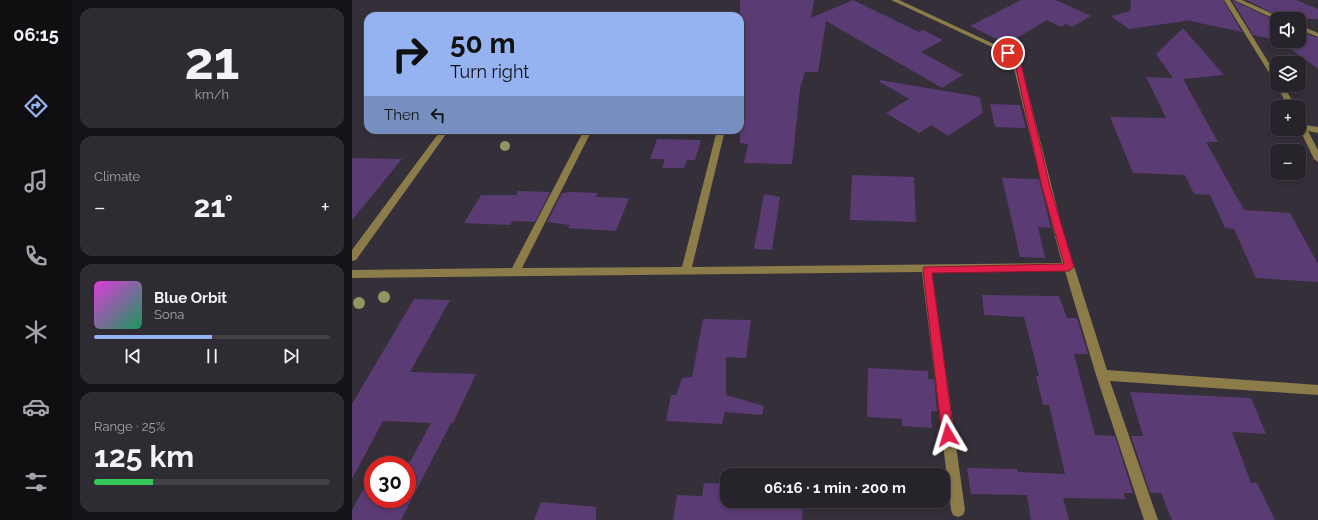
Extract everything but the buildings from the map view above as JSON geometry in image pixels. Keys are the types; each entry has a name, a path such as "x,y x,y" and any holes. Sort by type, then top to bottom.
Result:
{"street":[{"path":"894,0 994,46 1008,53 1016,61 1019,68 1046,187 1069,267 1102,375 1152,520"},
{"path":"1227,0 1270,71"},
{"path":"1238,0 1270,14"},
{"path":"1306,30 1318,35"},
{"path":"1306,125 1318,130"},
{"path":"352,257 442,134"},
{"path":"515,272 586,134"},
{"path":"686,271 720,134"},
{"path":"1306,134 1318,159"},
{"path":"352,274 927,270 1069,267"},
{"path":"927,270 958,510"},
{"path":"1102,375 1318,390"}],"route":[{"path":"948,435 927,270 1069,267 1046,187 1019,68 1016,61 1008,53"}]}
